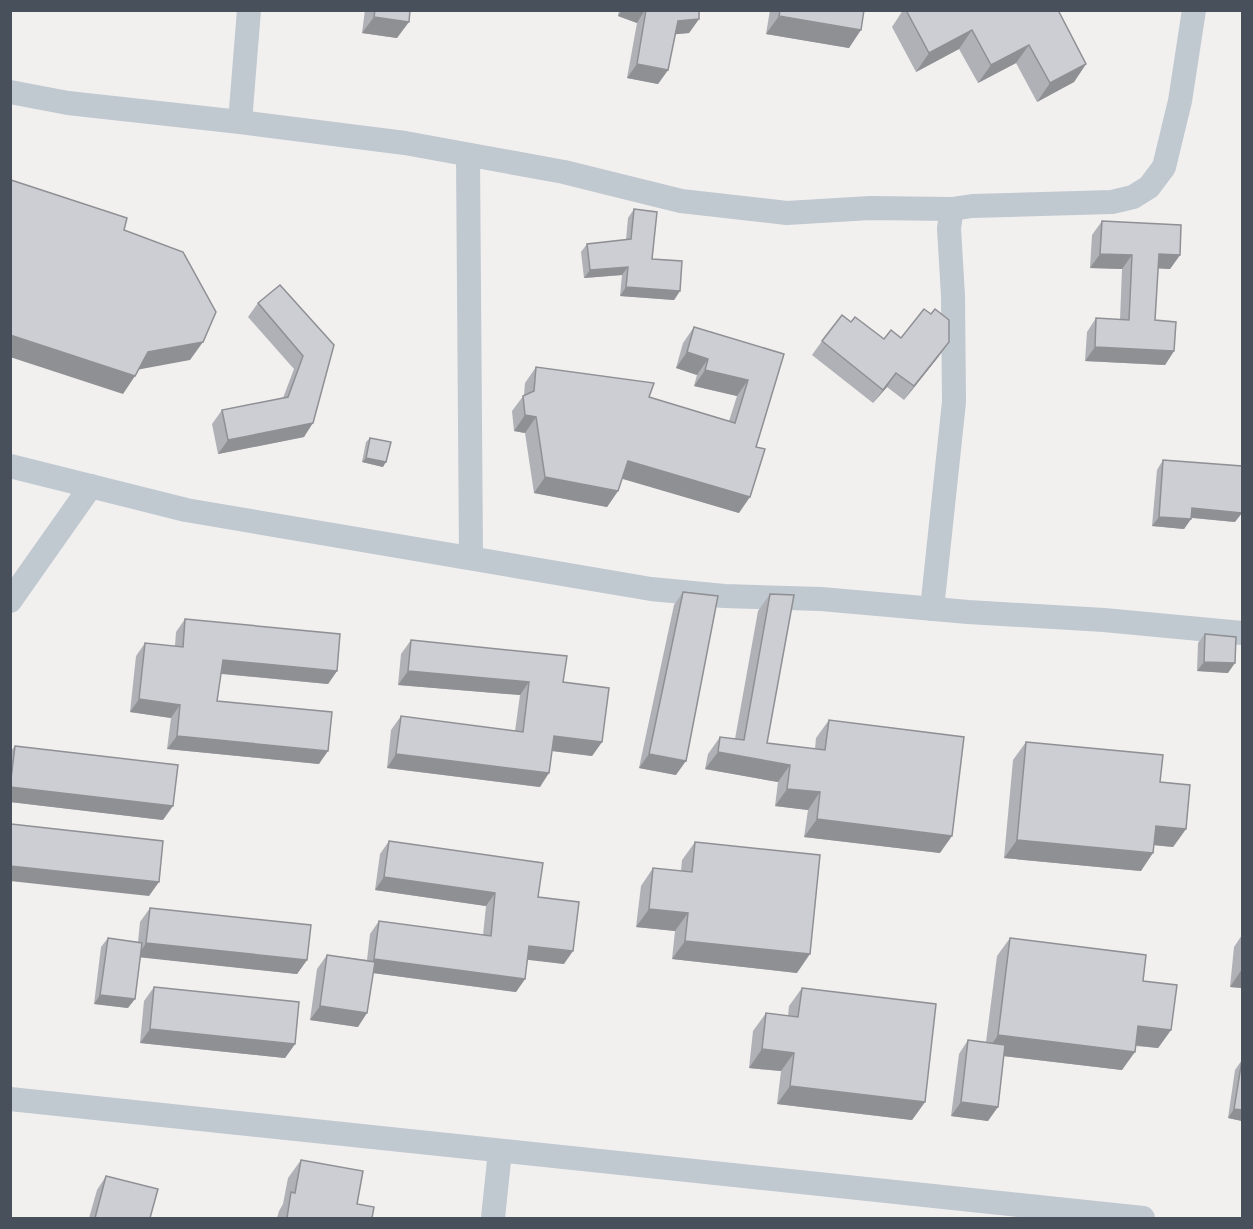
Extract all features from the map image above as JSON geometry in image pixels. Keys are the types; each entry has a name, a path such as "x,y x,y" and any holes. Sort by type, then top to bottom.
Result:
{"street":[{"path":"240,122 249,10"},
{"path":"10,92 68,103 405,143 564,172 681,201 787,213 870,208 952,209 972,206 1112,202 1133,197 1149,187 1164,167 1180,101 1194,10"},
{"path":"468,155 471,557"},
{"path":"932,609 954,402 953,296 949,228 952,209"},
{"path":"10,466 186,510 651,589 724,596 821,599 1104,620 1242,633"},
{"path":"10,601 90,486"},
{"path":"10,1099 1143,1218"},
{"path":"493,1218 500,1151"}],"building":[{"path":"375,10 410,10 409,22 374,17"},
{"path":"646,10 699,10 699,19 678,21 668,70 637,64"},
{"path":"780,10 864,10 861,30 779,16"},
{"path":"906,10 1058,10 1086,64 1050,83 1029,45 991,65 972,30 929,53"},
{"path":"11,180 127,218 124,230 183,252 216,312 203,342 148,352 135,376 10,335"},
{"path":"634,209 657,212 652,259 682,261 680,291 626,287 628,267 590,270 587,244 631,239"},
{"path":"1102,221 1181,225 1180,255 1159,254 1155,320 1176,322 1174,351 1095,347 1096,318 1129,320 1132,255 1100,254"},
{"path":"280,285 334,345 313,423 228,440 222,410 288,397 303,356 258,303"},
{"path":"924,309 931,314 935,309 949,320 949,342 914,386 896,373 883,390 822,341 842,315 851,322 855,317 884,339 891,330 901,338"},
{"path":"694,327 784,354 756,447 765,449 750,497 628,461 618,491 545,477 536,417 525,415 523,396 534,391 536,367 654,383 649,397 735,423 748,380 705,370 708,359 687,352"},
{"path":"370,438 391,442 386,462 366,458"},
{"path":"1163,460 1242,466 1242,513 1192,508 1191,519 1159,517"},
{"path":"683,592 718,596 686,761 649,754"},
{"path":"770,594 794,595 767,743 825,750 829,720 964,737 952,836 817,819 820,792 787,789 790,765 718,752 720,737 744,740"},
{"path":"185,619 340,634 337,671 223,660 217,701 332,712 328,751 177,736 180,705 139,699 145,643 183,647"},
{"path":"1205,634 1236,637 1235,663 1204,662"},
{"path":"411,640 567,656 563,682 609,688 602,742 554,736 549,773 396,754 401,716 523,732 529,682 408,671"},
{"path":"1026,742 1163,755 1160,782 1190,785 1186,829 1156,826 1153,853 1017,840"},
{"path":"15,746 178,765 173,806 10,787"},
{"path":"11,824 163,841 159,882 10,866"},
{"path":"389,841 543,863 538,897 579,902 573,951 529,946 525,979 374,959 379,921 491,936 495,893 384,877"},
{"path":"695,842 820,855 810,954 685,941 688,913 649,909 653,868 692,872"},
{"path":"150,908 311,925 307,960 146,943"},
{"path":"108,938 142,943 135,999 100,995"},
{"path":"1010,938 1146,955 1143,981 1177,985 1171,1030 1138,1026 1135,1052 998,1035"},
{"path":"327,955 375,962 367,1013 320,1006"},
{"path":"154,987 299,1002 295,1044 150,1029"},
{"path":"802,988 936,1004 925,1102 790,1086 794,1053 762,1049 766,1013 798,1017"},
{"path":"968,1040 1005,1045 998,1107 961,1102"},
{"path":"1242,1060 1242,1110 1234,1109"},
{"path":"301,1160 363,1171 357,1204 374,1207 372,1218 287,1218 291,1192 295,1193"},
{"path":"106,1176 158,1189 150,1218 95,1218"}]}
